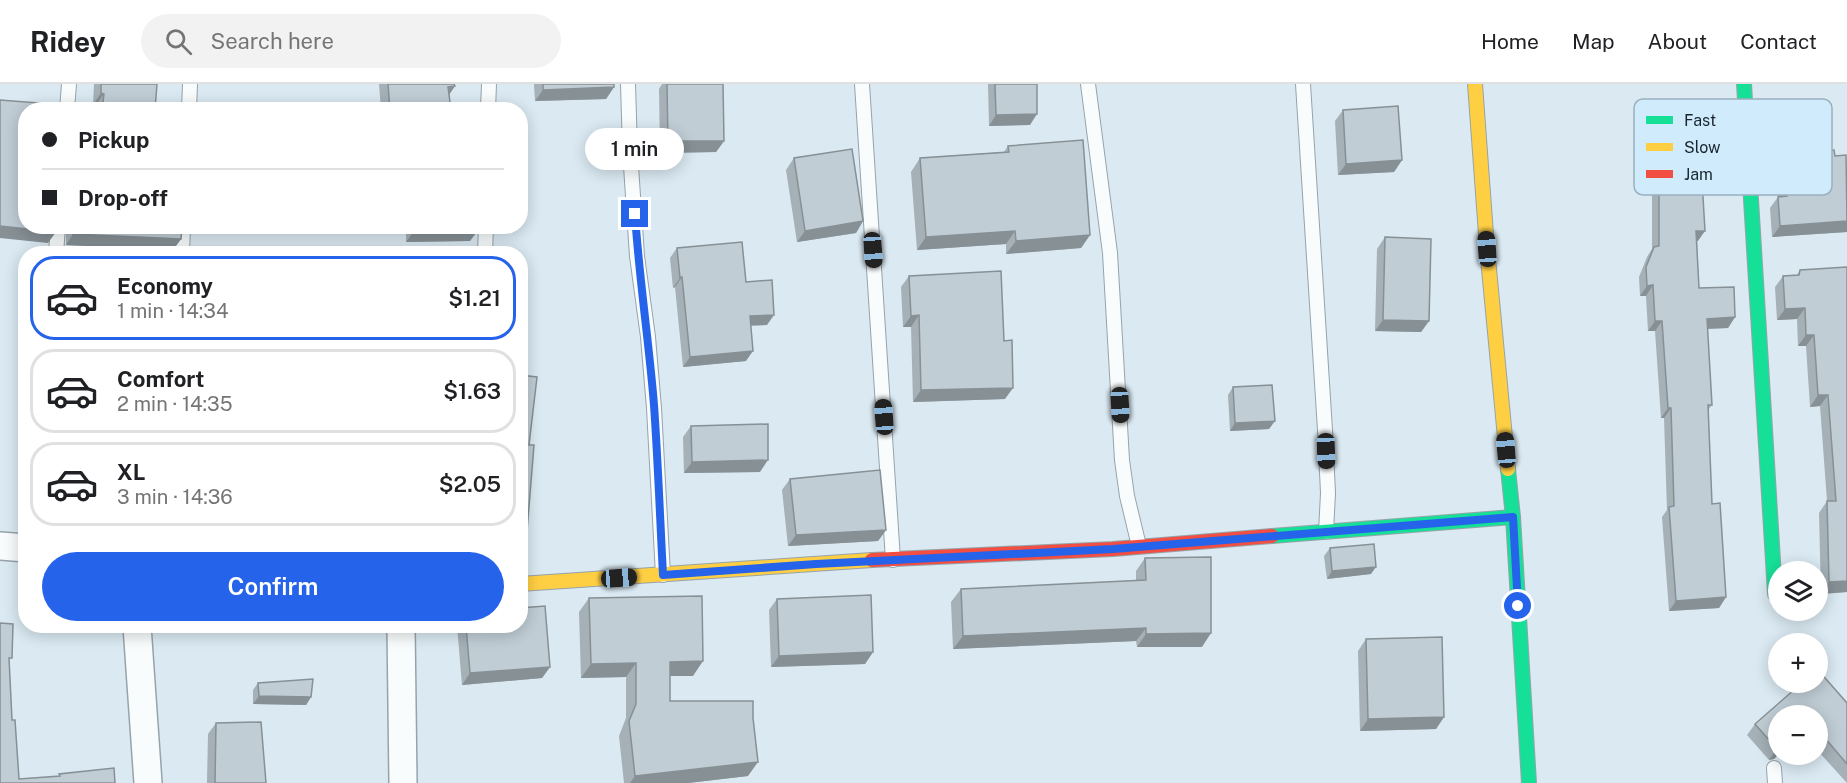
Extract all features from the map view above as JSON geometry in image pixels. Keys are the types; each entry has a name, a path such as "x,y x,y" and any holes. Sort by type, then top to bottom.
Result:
{"street":[{"path":"1475,84 1487,249 1513,517 1528,783"},
{"path":"1744,84 1745,99"},
{"path":"1751,195 1773,561"},
{"path":"528,583 1139,547 1513,517"},
{"path":"0,546 18,547"},
{"path":"137,633 148,783"},
{"path":"401,633 403,783"}],"lane":[{"path":"68,102 69,84"},
{"path":"189,102 190,84"},
{"path":"488,102 489,84"},
{"path":"628,84 637,256 648,337 654,408 663,575"},
{"path":"862,84 893,560"},
{"path":"1088,84 1110,253 1122,460 1127,496 1139,547"},
{"path":"1303,84 1325,430 1328,493 1326,532"},
{"path":"1774,768 1775,783"}],"building":[{"path":"101,84 157,84 156,102 103,102 104,94 101,93"},
{"path":"388,84 454,84 455,86 448,87 450,102 389,102"},
{"path":"543,84 614,84 614,87 543,90"},
{"path":"667,84 723,84 724,141 668,141"},
{"path":"995,84 1037,84 1037,114 996,115"},
{"path":"0,100 26,102 18,102 18,228 0,226"},
{"path":"1398,106 1402,160 1346,164 1343,110"},
{"path":"1083,140 1090,235 1016,241 1015,231 926,237 920,158 1009,152 1008,146"},
{"path":"852,149 863,221 805,231 794,158"},
{"path":"1832,150 1835,156 1846,155 1847,221 1780,226 1778,197 1832,195"},
{"path":"1659,195 1703,195 1705,231 1696,231 1699,288 1734,287 1735,317 1707,319 1712,405 1708,405 1712,504 1720,503 1726,597 1676,601 1669,507 1674,506 1671,408 1668,408 1662,321 1655,321 1653,285 1647,286 1646,267 1654,247 1659,246"},
{"path":"73,234 181,234 181,239"},
{"path":"1385,237 1431,239 1429,321 1383,320"},
{"path":"742,242 746,282 772,280 774,315 750,316 753,351 690,357 677,248"},
{"path":"1847,267 1847,581 1829,582 1827,501 1836,501 1828,395 1818,395 1814,335 1806,335 1805,308 1785,309 1783,276 1799,275 1800,270"},
{"path":"1001,271 1004,341 1012,340 1013,388 921,390 919,315 911,316 909,276"},
{"path":"528,376 537,377 529,445 534,445 528,519"},
{"path":"1272,385 1275,421 1235,423 1233,387"},
{"path":"768,424 768,460 692,462 691,426"},
{"path":"880,470 886,530 796,535 790,479"},
{"path":"1374,544 1376,567 1332,571 1330,548"},
{"path":"1211,557 1211,633 1146,634 1146,628 963,636 961,589 1146,580 1145,558"},
{"path":"871,595 873,652 779,656 777,599"},
{"path":"702,596 703,661 670,662 670,701 753,701 758,762 635,776 629,721 636,704 636,663 591,664 589,598"},
{"path":"545,606 550,667 470,673 467,633 528,633 528,607"},
{"path":"0,623 13,624 12,658 9,658 12,720 15,720 19,779 114,768 115,783 0,783"},
{"path":"1442,637 1444,717 1368,719 1366,639"},
{"path":"313,679 311,697 259,696 258,683"},
{"path":"1828,681 1847,703 1847,764 1828,742 1828,705 1777,705 1790,693 1828,693"},
{"path":"1768,713 1768,739 1755,724"},
{"path":"261,722 266,783 215,783 216,723"}],"traffic: fast":[{"path":"1744,84 1745,99"},
{"path":"1751,195 1773,561"},
{"path":"1508,469 1529,783"},
{"path":"1272,536 1513,517"}],"traffic: slow":[{"path":"1475,84 1487,248 1508,469"},
{"path":"528,583 872,560"}],"traffic: jam":[{"path":"872,560 1113,549 1272,536"}],"route":[{"path":"635,214 637,256 648,337 654,408 663,575 816,564 1113,549 1513,517 1518,606"}]}
